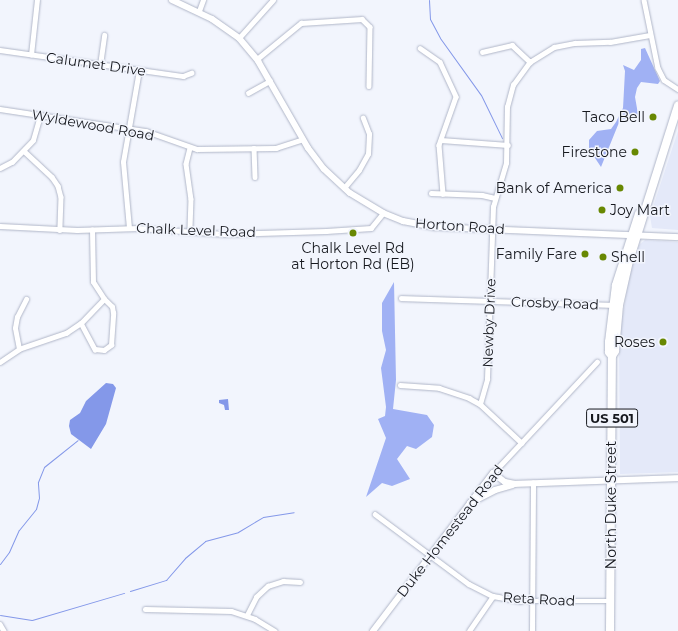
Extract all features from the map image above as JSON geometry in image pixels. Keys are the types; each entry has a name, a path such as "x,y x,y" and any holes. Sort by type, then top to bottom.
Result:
{"highway":[{"name":"North Duke Street","path":"612,356 616,352 621,296 640,210 644,206 678,106"},
{"name":"North Duke Street","path":"610,631 612,356 609,347 613,305 634,234"}],"street":[{"path":"31,55 37,0"},
{"name":"Horton Road","path":"172,0 199,12 239,38 257,59 303,139 324,169 344,188 383,213 423,226 678,237"},
{"path":"199,12 203,0"},
{"path":"239,38 273,0"},
{"path":"644,0 649,34 662,77 678,89"},
{"path":"257,59 301,23 362,19 370,27 369,86"},
{"name":"Newby Drive","path":"480,404 486,384 494,198 506,163 508,145 507,114 510,95 518,77 530,62 540,54 563,44 610,42 649,34"},
{"path":"100,65 104,35"},
{"path":"482,52 512,45 530,62"},
{"path":"420,48 440,62 456,97 439,148 443,194"},
{"name":"Calumet Drive","path":"0,50 183,76 191,73"},
{"path":"129,228 123,162 139,70"},
{"path":"248,93 270,81"},
{"name":"Wyldewood Road","path":"0,109 128,128 152,133 190,148 254,148 287,146 303,139"},
{"path":"0,168 12,162 24,151 35,137 40,115"},
{"path":"344,188 359,170 368,154 369,134 363,118"},
{"path":"441,140 508,145"},
{"path":"190,148 186,164 191,199 190,231"},
{"path":"254,148 255,177"},
{"path":"24,151 52,177 58,186 61,197 60,230"},
{"path":"431,193 482,195 494,198"},
{"name":"Chalk Level Road","path":"0,226 60,230 129,228 225,234 368,229 374,227 383,213"},
{"path":"81,323 95,349 104,350 111,345 112,307 104,299 93,282 92,230"},
{"name":"Crosby Road","path":"401,298 613,305"},
{"path":"19,349 15,328 17,317 26,299"},
{"path":"0,362 19,349 66,333 81,323 104,299"},
{"name":"Duke Homestead Road","path":"373,631 466,505 493,473 597,362"},
{"path":"400,385 439,388 456,392 480,404 522,443"},
{"path":"493,473 505,482 515,484"},
{"path":"466,505 495,490 515,484 678,478"},
{"path":"532,631 533,483"},
{"name":"Reta Road","path":"375,514 469,584 493,596 532,601 611,601"},
{"path":"247,615 253,602 265,588 283,580 300,582"},
{"path":"469,631 493,596"},
{"path":"144,609 224,610 247,615 275,631"},
{"path":"0,624 4,631"}],"shaded area":[{"path":"645,48 660,81 658,84 641,82 637,88 635,97 638,114 636,117 620,120 601,167 589,149 589,140 597,131 611,129 616,122 623,108 625,71 623,65 634,70 641,60 641,49"},
{"path":"678,131 678,230 652,228 650,216"},
{"path":"645,240 678,242 678,472 620,474 619,337 629,278 639,245"},
{"path":"394,282 396,380 393,409 427,415 434,425 432,437 416,449 407,446 397,459 410,479 392,486 382,483 366,497 386,438 378,419 385,416 386,407 381,368 386,350 382,331 382,303"},
{"path":"106,383 113,384 116,388 106,424 91,449 71,434 69,426 70,420 80,413 86,401"},
{"path":"228,399 229,410 225,410 224,405 219,403 219,400"}],"waterway":[{"path":"429,0 430,19 440,38 481,95 502,138"},
{"path":"0,564 9,552 19,530 36,509 39,498 38,482 44,467 78,440"},
{"path":"130,591 166,580 185,558 205,541 238,532 263,517 294,512"},
{"path":"0,615 32,620 124,593"}],"place":[{"name":"Taco Bell","path":"653,117"},
{"name":"Firestone","path":"635,152"},
{"name":"Bank of America","path":"620,188"},
{"name":"Joy Mart","path":"602,210"},
{"name":"Chalk Level Rd at Horton Rd (EB)","path":"353,233"},
{"name":"Family Fare","path":"585,254"},
{"name":"Shell","path":"603,257"},
{"name":"Roses","path":"663,342"}]}
